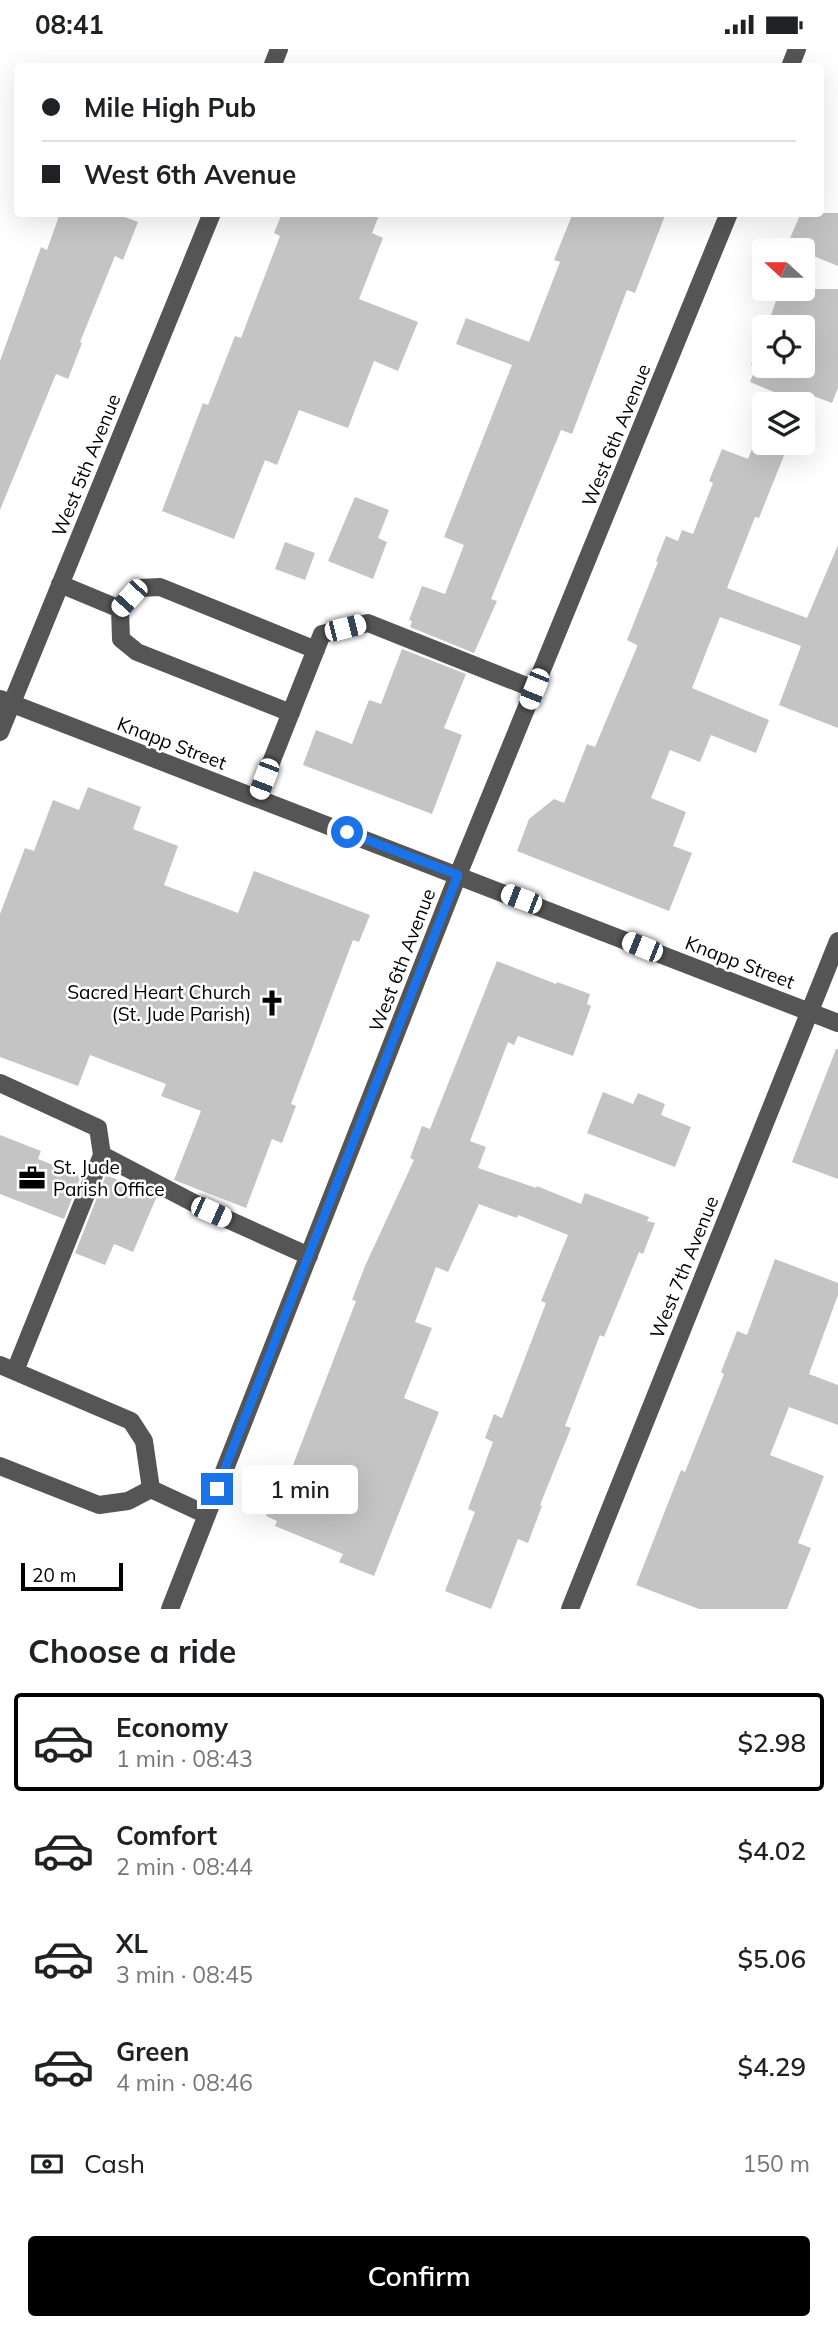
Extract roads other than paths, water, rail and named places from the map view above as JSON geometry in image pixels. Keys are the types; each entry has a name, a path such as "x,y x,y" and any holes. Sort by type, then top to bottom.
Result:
{"street":[{"name":"West 5th Avenue","path":"0,732 6,701 60,585 210,217"},
{"name":"West 6th Avenue","path":"170,1609 458,875 727,217"},
{"path":"60,585 120,609"},
{"path":"291,713 137,652 121,639 120,609 139,587 160,587 316,650"},
{"path":"257,798 322,634 368,623 534,689"},
{"name":"Knapp Street","path":"6,701 838,1023"},
{"name":"West 7th Avenue","path":"570,1609 838,941"},
{"path":"0,1083 98,1128 102,1155 8,1368 131,1421 144,1441 151,1489"},
{"path":"102,1155 211,1212 309,1256"},
{"path":"0,1466 99,1505 128,1501 151,1489"},
{"path":"151,1489 207,1515"}],"place":[{"name":"Sacred Heart Church (St. Jude Parish)","path":"272,1003"},
{"name":"St. Jude Parish Office","path":"32,1178"}]}
